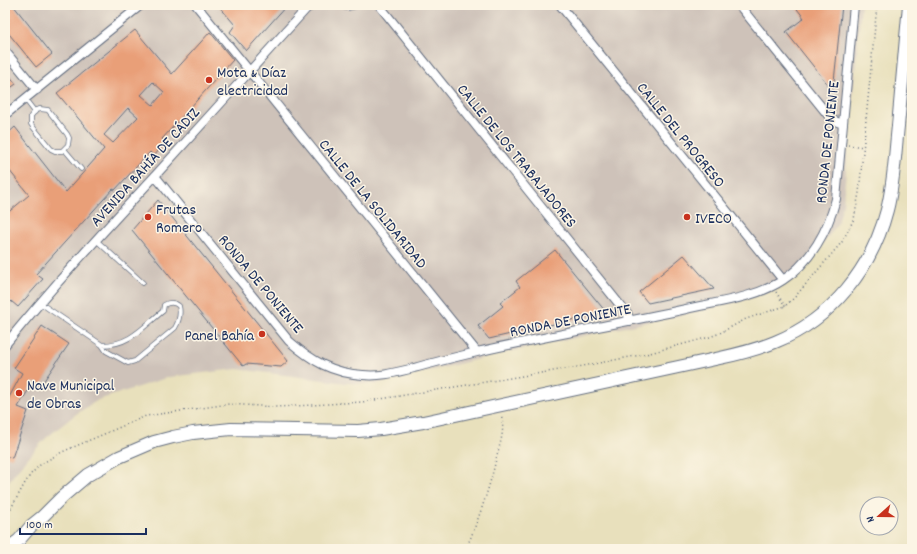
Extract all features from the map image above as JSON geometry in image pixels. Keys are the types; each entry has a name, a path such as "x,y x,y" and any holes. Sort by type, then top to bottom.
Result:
{"main road":[{"path":"7,549 19,540 32,525 76,484 102,466 138,448 173,437 193,432 232,429 358,431 423,422 742,353 777,341 792,333 823,313 838,299 857,276 872,251 881,230 887,209 894,169 909,5"},
{"path":"22,549 36,530 42,517"}],"street":[{"path":"5,115 141,5"},
{"name":"CALLE DE LA SOLIDARIDAD","path":"196,5 477,352"},
{"name":"CALLE DEL PROGRESO","path":"560,5 783,280"},
{"path":"739,5 832,120 843,124"},
{"name":"RONDA DE PONIENTE","path":"155,176 289,341 320,364 341,372 364,375 387,374 477,352 734,299 760,291 783,280 807,257 821,238 828,224 836,199 854,5"},
{"name":"AVENIDA BAHÍA DE CÁDIZ","path":"5,345 96,240 309,6"},
{"name":"CALLE DE LOS TRABAJADORES","path":"380,6 628,315 630,321"},
{"path":"5,51 37,90"},
{"path":"5,190 5,198"}],"lane":[{"path":"330,5 348,8 360,5"},
{"path":"24,99 35,112"},
{"path":"40,109 48,110 67,134 69,142 64,149 58,151 51,149 33,127 31,116 35,112 40,109"},
{"path":"64,149 81,169"},
{"path":"96,240 143,284"},
{"path":"40,303 102,345 106,351 124,362 135,361 175,328 179,322 179,306 175,303 167,303 164,305 163,311 128,339 112,345 102,345"}],"path":[{"path":"5,519 25,483 31,474 41,464 62,452 146,416 229,404 277,407 362,402 578,367 646,354 710,337 746,319 784,306 807,283 833,253 849,230 854,219 859,193 864,147 877,5"},
{"path":"841,144 864,147"},
{"path":"772,286 784,306"},
{"path":"466,549 480,515 491,481 504,428 499,406"}],"shaded area":[{"path":"5,5 861,5 843,204 838,223 808,264 792,279 770,291 742,301 499,354 376,384 347,383 237,369 169,377 98,400 76,414 46,438 5,486"}],"building":[{"path":"5,5 13,5 52,54 36,67 5,29"},
{"path":"218,5 287,5 246,51 230,32 235,25"},
{"path":"794,5 842,5 833,91 786,32 804,18"},
{"path":"135,30 172,74 210,32 233,60 162,139 166,142 154,156 150,152 115,190 113,189 36,274 43,279 18,307 11,301 5,308 5,215 29,195 5,165 5,136 15,127 66,192 104,149 57,93","holes":["153,82 164,92 153,105 141,95","128,108 138,117 113,143 104,135"]},
{"path":"5,70 16,84 5,92"},
{"path":"158,200 288,361 281,367 246,364 243,366 132,230"},
{"path":"555,250 606,312 489,339 478,326 503,306 500,303 520,287 516,281"},
{"path":"684,255 714,289 648,303 639,292"},
{"name":"Nave Municipal de Obras","path":"42,326 69,344 41,385 34,381 18,407 28,411 12,458 5,456 5,405 22,373 14,368"}],"place":[{"name":"Mota & Díaz electricidad","path":"209,80"},
{"name":"Frutas Romero","path":"148,217"},
{"name":"IVECO","path":"687,217"},
{"name":"Panel Bahía","path":"262,334"},
{"name":"Nave Municipal de Obras","path":"19,393"}]}
